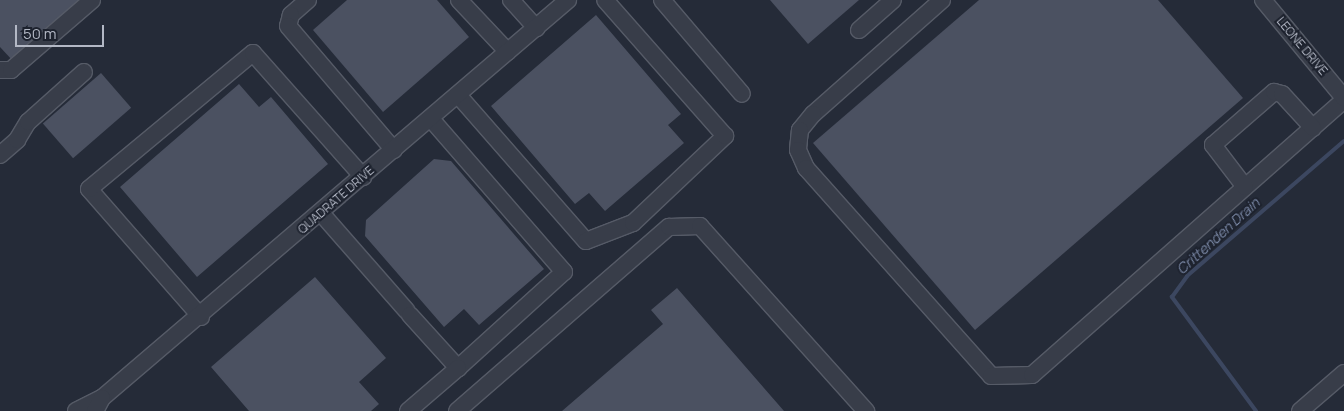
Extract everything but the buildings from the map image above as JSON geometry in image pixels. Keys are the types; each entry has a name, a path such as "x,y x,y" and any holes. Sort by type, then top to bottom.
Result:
{"street":[{"path":"0,70 11,70 92,0"},
{"path":"308,0 291,15 288,26 394,150"},
{"path":"459,0 508,52"},
{"path":"511,0 536,28"},
{"name":"QUADRATE DRIVE","path":"76,411 99,405 568,0"},
{"path":"458,95 586,241 633,222 725,136 605,0"},
{"path":"662,0 742,94"},
{"path":"859,30 893,0"},
{"path":"942,0 813,114 800,130 798,150 806,168 991,376 1032,375 1313,128 1343,97"},
{"name":"LEONE DRIVE","path":"1263,0 1343,97"},
{"path":"201,316 89,189 253,53 363,177"},
{"path":"0,155 18,140 28,122 84,72"},
{"path":"1245,187 1213,145 1274,92 1282,94 1313,128"},
{"path":"408,411 564,272 430,119"},
{"path":"321,213 458,368"},
{"path":"458,411 669,227 700,226 866,411"},
{"path":"1300,411 1344,373"}],"waterway":[{"name":"Crittenden Drain","path":"1256,411 1172,297 1187,276 1344,141"}]}
